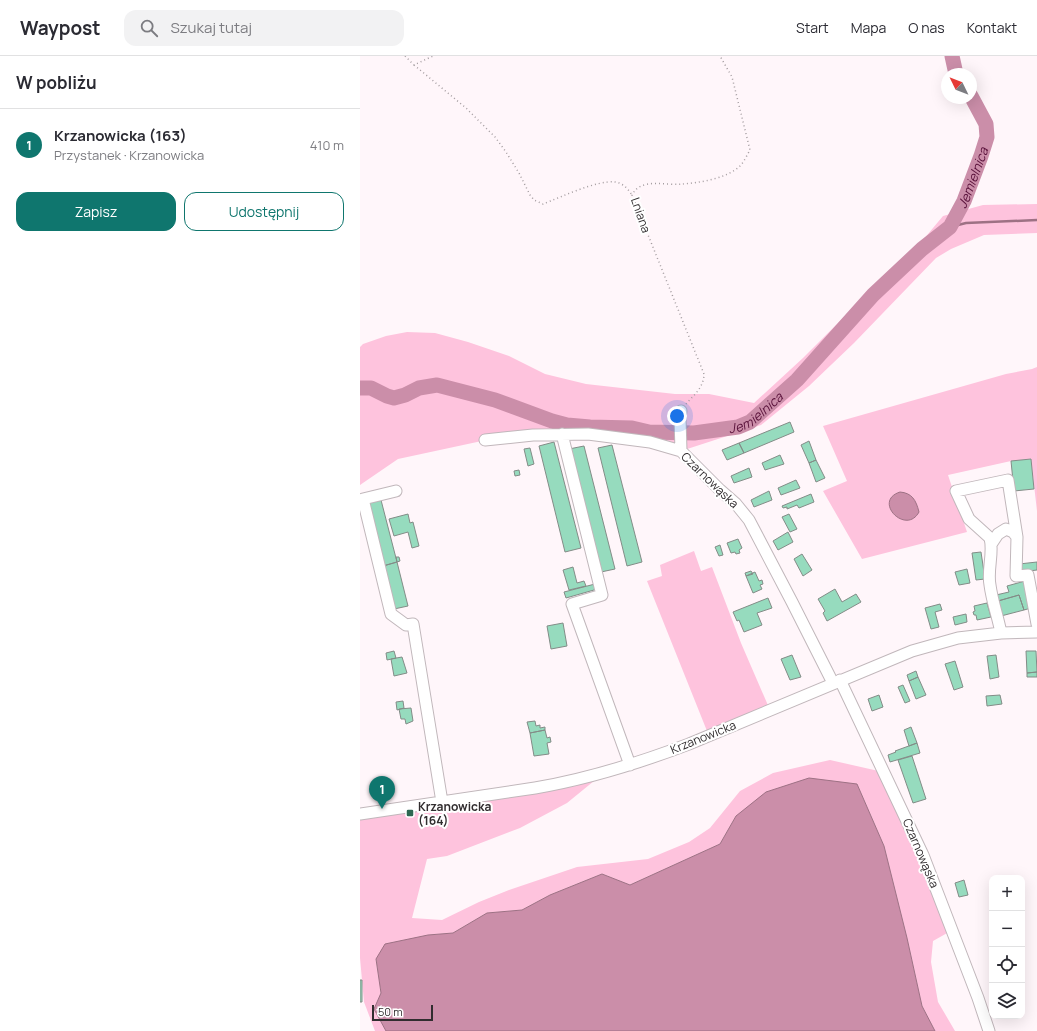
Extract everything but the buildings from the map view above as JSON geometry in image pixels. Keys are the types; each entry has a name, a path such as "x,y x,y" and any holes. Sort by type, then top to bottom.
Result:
{"street":[{"path":"681,411 681,451"},
{"path":"562,434 602,595 572,604 630,765"},
{"name":"Czarnowąska","path":"485,440 533,435 588,434 650,442 681,451 736,504 749,520 836,682 923,855 978,998 989,1031"},
{"path":"992,543 990,538 968,519 956,490 1008,480 1017,537 1016,576 1028,575 1037,624"},
{"path":"396,491 363,500 391,614 406,625 413,624 442,802"},
{"path":"1001,633 989,584 989,564 992,543 998,534 1006,529 1013,532 1017,537"},
{"name":"Krzanowicka","path":"360,814 558,784 630,765 689,744 892,659 928,646 958,638 1001,633 1037,632"}],"path":[{"path":"405,56 466,108 496,137 520,174 530,195 539,203 543,204 584,188 616,182 626,187 632,195"},
{"path":"414,65 433,56"},
{"name":"Lniana","path":"681,411 701,387 704,381 704,374 632,195 635,188 644,184 682,184 707,180 730,173 740,166 750,150 732,77 720,56"}],"shaded area":[{"path":"1037,204 1037,233 984,235 951,249 936,258 854,343 809,386 761,425 681,451 588,434 491,439 398,459 360,485 360,347 363,344 386,336 407,332 435,333 468,342 509,356 545,374 586,384 675,394 709,394 754,403 803,358 918,246 943,216 983,205"},
{"path":"1037,367 1037,511 1031,459 1011,461 948,475 967,532 862,559 823,491 847,481 823,426 1006,374"},
{"path":"900,492 908,494 915,501 919,512 913,518 907,520 900,519 890,509 889,502 892,496"},
{"path":"694,551 701,571 712,567 741,643 770,710 709,736 647,581 662,576 660,565"},
{"path":"830,760 883,772 949,932 933,941 931,962 938,1002 955,1031 935,1031 922,1006 884,846 857,784 736,816 720,844 630,885 602,874 550,895 522,910 487,913 453,933 428,935 376,959 381,993 374,1009 386,1031 375,1031 364,1002 360,958 360,814 605,772 567,803 520,828 447,856 427,859 412,918 442,920 479,902 509,890 577,867 648,859 689,842 710,828 740,791 773,773"},
{"path":"809,778 857,784 884,846 922,1006 935,1031 386,1031 374,1009 381,993 376,959 385,944 428,935 453,933 487,913 522,910 550,895 602,874 630,885 720,844 736,816 766,792"}],"waterway":[{"name":"Jemielnica","path":"952,56 955,68"},
{"name":"Jemielnica","path":"360,388 371,388 394,398 405,395 419,388 437,385 495,400 567,425 632,428 649,432 694,433 738,427 750,422 797,380 873,295 922,249 950,227 964,201 987,137 986,124 975,104"},
{"path":"950,227 966,223 1037,220"}],"place":[{"name":"Krzanowicka (163)","path":"382,809"},
{"name":"Krzanowicka (164)","path":"410,813"}]}
